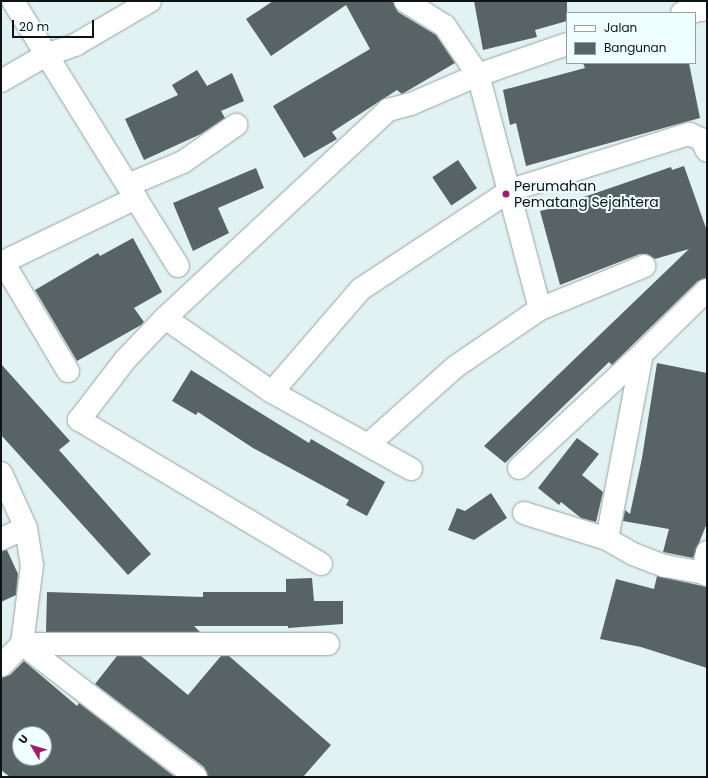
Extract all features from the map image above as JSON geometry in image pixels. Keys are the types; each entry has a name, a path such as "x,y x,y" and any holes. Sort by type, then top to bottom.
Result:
{"street":[{"path":"13,1 178,266"},
{"path":"1,80 46,55 75,45 150,1"},
{"path":"405,1 445,26 478,75 511,190 540,309"},
{"path":"688,12 707,9"},
{"path":"321,564 79,420 125,360 166,318 388,110 411,104 478,75 566,44"},
{"path":"68,371 2,263 182,162 236,125"},
{"path":"272,392 361,289 511,190 689,134 701,139 707,151"},
{"path":"369,444 455,367 540,309 645,266"},
{"path":"519,468 642,354 707,290"},
{"path":"166,318 272,392 369,444 411,469"},
{"path":"607,539 642,354"},
{"path":"1,473 26,528 32,565 22,644 1,666"},
{"path":"524,513 607,539 650,561 690,573 705,574 707,552"},
{"path":"1,539 26,528"},
{"path":"22,644 328,644"},
{"path":"22,644 196,777"}],"building":[{"path":"273,1 393,1 398,12 436,35 455,63 402,94 397,90 332,132 337,139 304,158 273,106 370,49 346,5 271,56 246,19"},
{"path":"474,1 567,1 566,21 535,30 537,37 483,50"},
{"path":"583,64 689,64 700,118 526,166 516,123 510,125 503,90 585,68"},
{"path":"197,70 207,86 232,73 244,101 221,111 225,118 201,134 144,160 125,119 178,95 172,85"},
{"path":"458,160 477,188 451,206 432,177"},
{"path":"684,166 707,231 707,278 698,281 612,365 609,362 505,463 484,446 689,249 655,259 647,254 640,254 560,285 540,211 582,201 581,198 671,167 672,170"},
{"path":"256,168 264,188 218,208 229,233 193,251 173,203"},
{"path":"133,238 162,292 134,308 144,322 141,325 77,361 35,290 98,253 100,256"},
{"path":"657,363 707,373 707,523 693,558 663,552 669,529 623,521 625,510 630,514 642,458"},
{"path":"1,364 70,441 59,450 151,554 128,575 1,435"},
{"path":"191,370 309,443 311,439 385,482 367,516 346,505 349,500 253,448 198,412 196,415 172,401"},
{"path":"577,438 599,454 582,475 603,492 596,522 581,518 561,502 559,505 538,488"},
{"path":"491,493 507,518 474,540 448,530 457,508 465,511"},
{"path":"7,550 18,574 16,595 1,602 1,551"},
{"path":"657,576 707,587 707,668 641,647 600,639 616,579 654,589"},
{"path":"312,578 314,601 343,601 343,624 288,628 288,626 194,626 200,632 46,632 47,592 203,597 203,592 286,592 286,579"},
{"path":"117,656 141,656 188,695 221,656 229,656 331,745 303,777 208,777 204,767 95,684"},
{"path":"24,661 77,706 79,703 175,777 10,777 1,770 1,678 10,675"}],"place":[{"name":"Perumahan Pematang Sejahtera","path":"506,194"}]}
